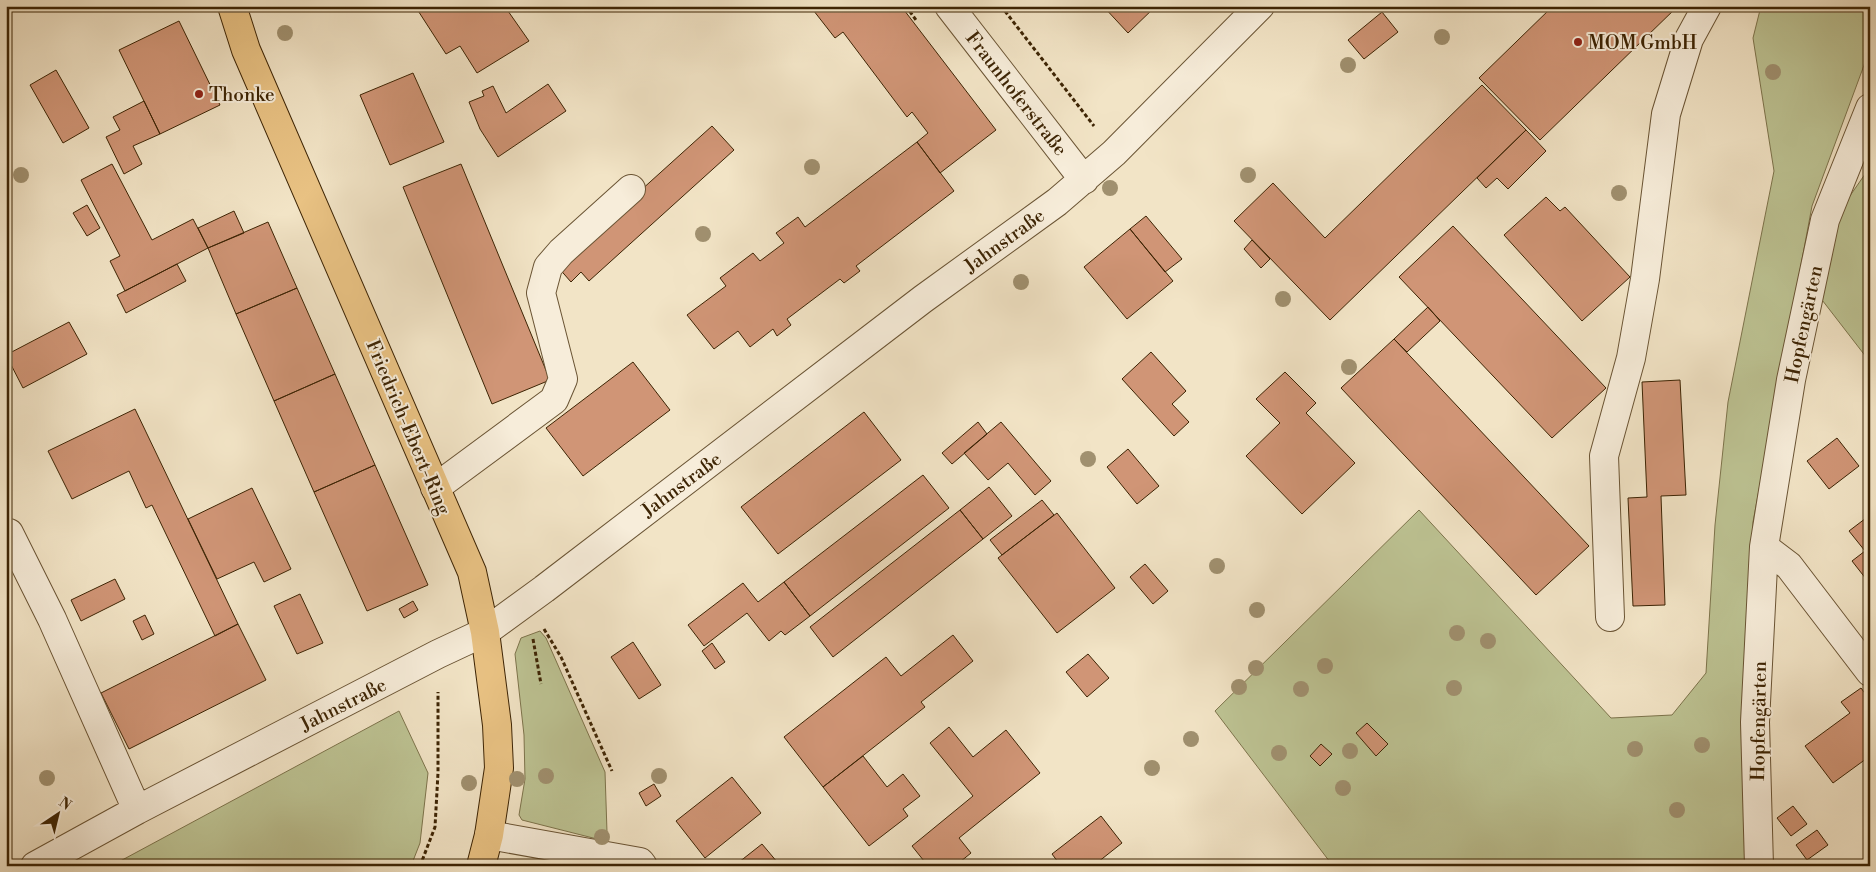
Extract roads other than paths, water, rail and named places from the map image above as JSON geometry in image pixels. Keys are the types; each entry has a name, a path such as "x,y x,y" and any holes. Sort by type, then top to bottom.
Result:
{"main road":[{"name":"Friedrich-Ebert-Ring","path":"232,6 246,50 472,572 485,632 497,725 499,768 489,835 481,866"}],"street":[{"name":"Fraunhoferstraße","path":"949,6 1084,180"},
{"name":"Jahnstraße","path":"34,866 137,810 438,654 485,632 915,305 1057,202 1114,153 1260,6"},
{"path":"1610,617 1604,456 1631,358 1645,280 1666,114 1689,39 1707,6"},
{"name":"Hopfengärten","path":"1759,866 1755,722 1764,547 1791,380 1824,220 1870,108"},
{"path":"435,488 554,400 563,379 541,293 548,267 561,252 631,189"},
{"path":"9,533 52,619 137,810"},
{"path":"1764,547 1789,566 1870,672"},
{"path":"489,835 640,862 643,866"}],"place":[{"name":"MOM GmbH","path":"1578,42"},
{"name":"Thonke","path":"199,94"}]}
